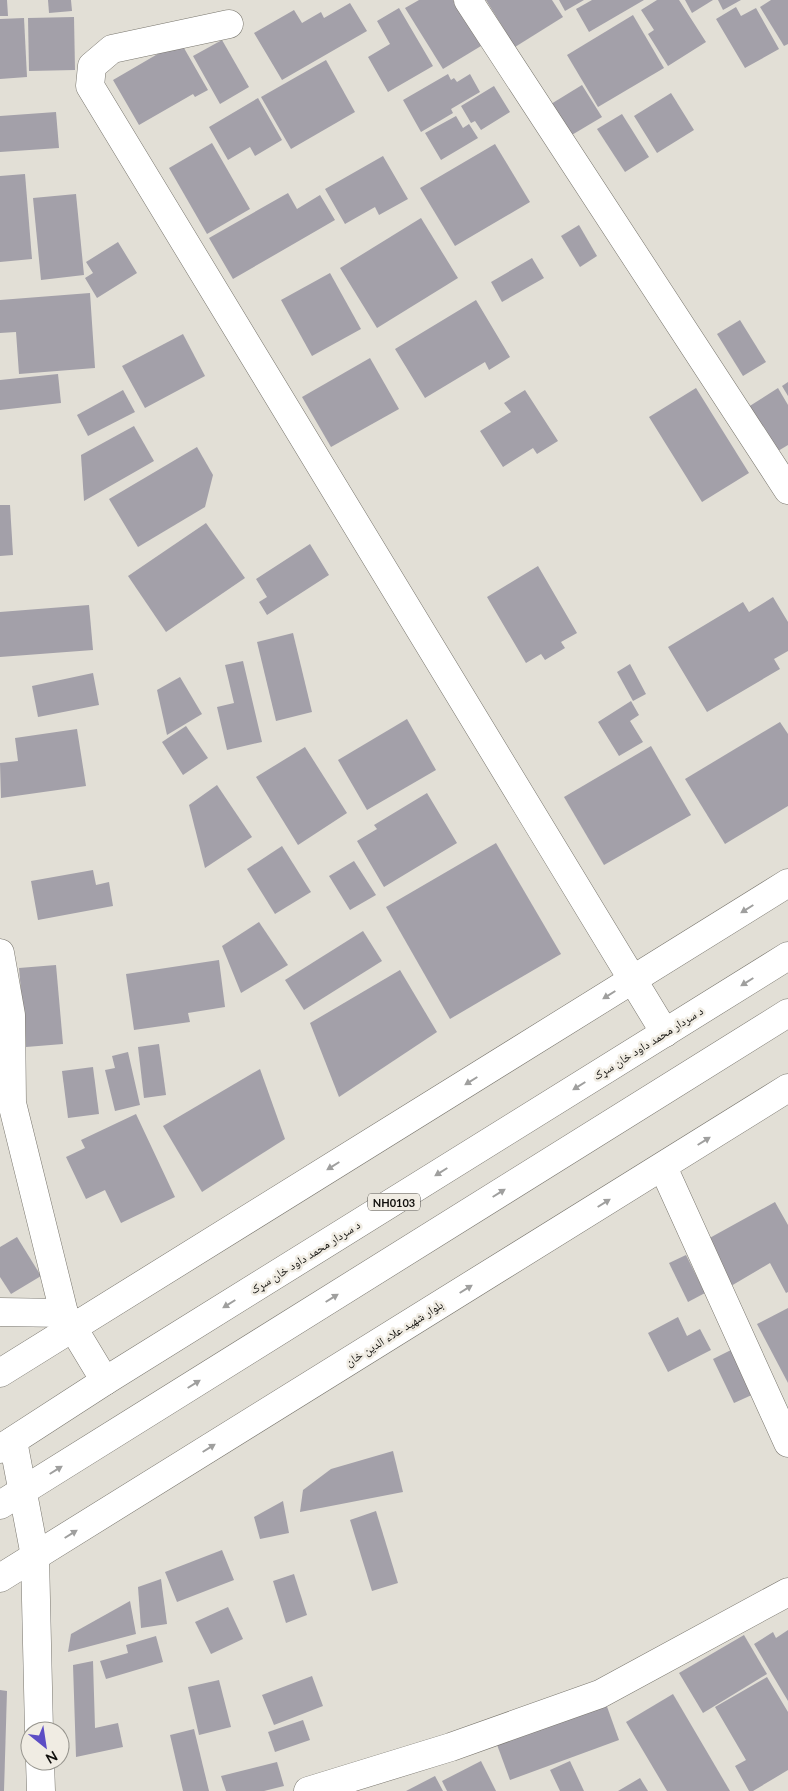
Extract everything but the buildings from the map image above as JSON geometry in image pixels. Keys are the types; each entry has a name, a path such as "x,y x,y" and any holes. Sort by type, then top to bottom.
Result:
{"main road":[{"path":"468,0 788,490"},
{"path":"229,24 112,49 92,66 90,86 665,1033"},
{"path":"0,1373 68,1320 632,980 788,883"},
{"path":"0,953 11,1015 12,1103 68,1320 105,1381"},
{"name":"د سردار محمد داود خان سړک","path":"6,1445 105,1381 788,956"},
{"path":"0,1505 788,1013"},
{"name":"بلوار شهید علاء الدین خان","path":"0,1578 788,1088"},
{"path":"663,1167 788,1443"},
{"path":"0,1312 68,1320"},
{"path":"6,1445 24,1490 35,1556 39,1721"},
{"path":"308,1791 451,1747 600,1694 788,1592"},
{"path":"40,1771 41,1791"}]}
